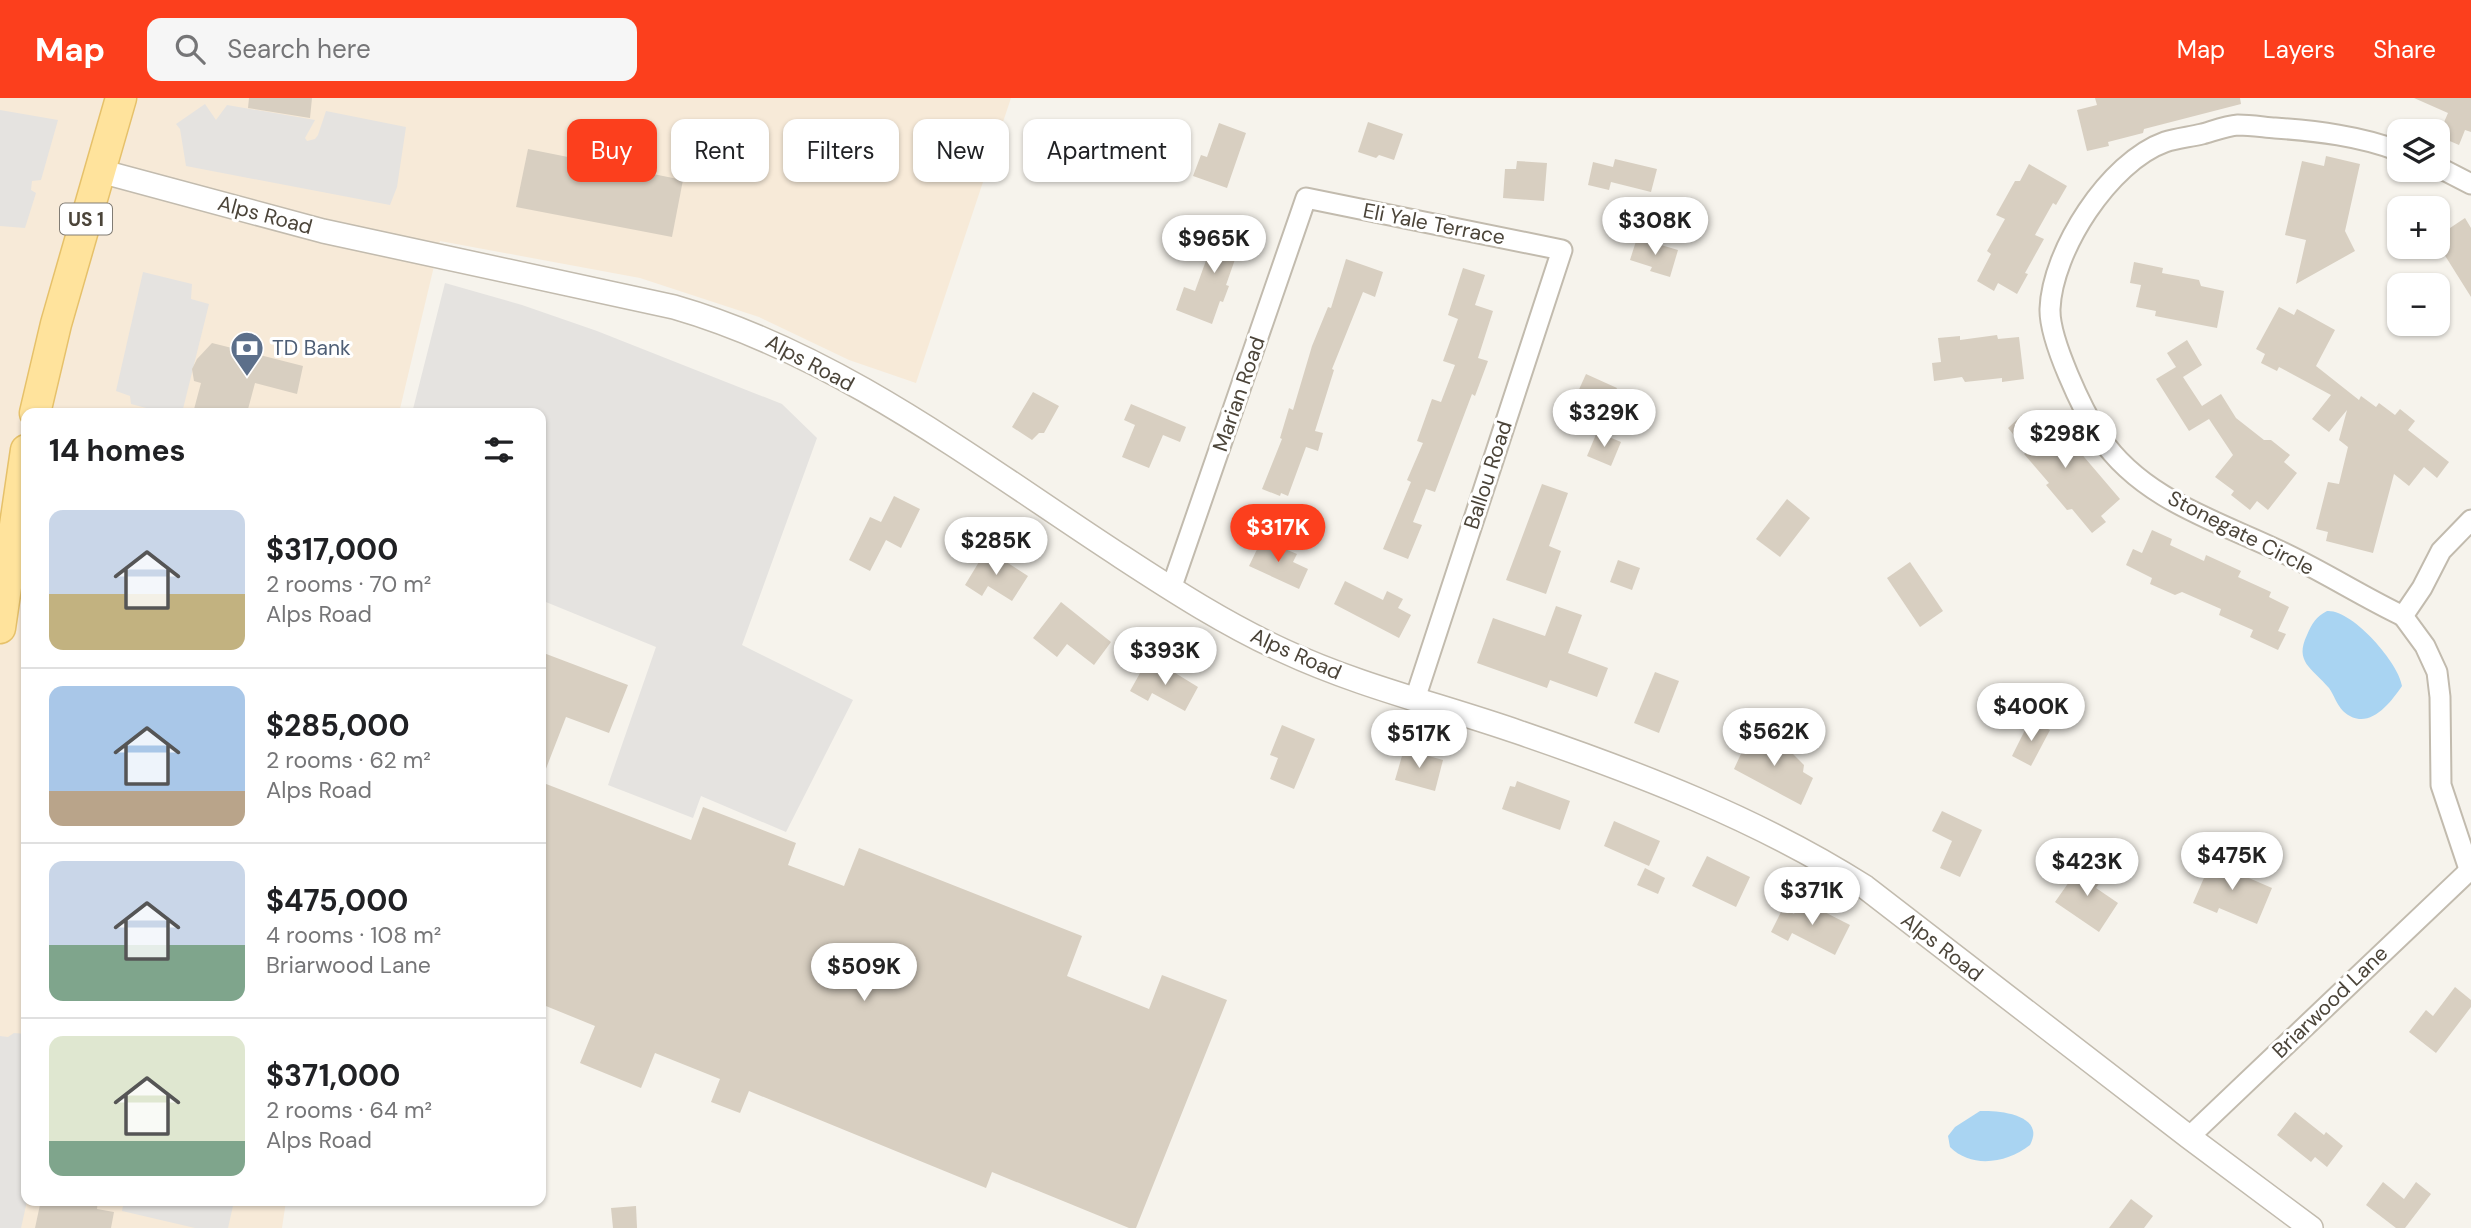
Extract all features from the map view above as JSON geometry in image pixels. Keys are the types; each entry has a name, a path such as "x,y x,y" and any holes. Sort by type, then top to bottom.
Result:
{"main road":[{"name":"US 1","path":"36,408 51,340 121,98"},
{"path":"0,628 18,547 21,511"}],"street":[{"name":"Stonegate Circle","path":"2387,147 2362,138 2237,125 2165,142 2140,155 2125,167 2097,197 2080,222 2066,252 2050,311 2054,334 2072,383 2101,438 2121,462 2155,490 2190,511 2287,554 2403,616"},
{"name":"Alps Road","path":"100,171 323,231 674,307 748,331 833,373 923,426 1171,589 1283,651 1329,670 1623,769 1704,802 1815,856 1865,887 2311,1228"},
{"path":"2450,173 2471,184"},
{"name":"Marian Road","path":"1171,589 1306,198"},
{"name":"Eli Yale Terrace","path":"1306,198 1562,250"},
{"name":"Ballou Road","path":"1415,699 1562,250"},
{"path":"2470,869 2441,785 2440,696 2437,673 2425,646 2403,616 2422,588 2441,551 2471,520"},
{"name":"Briarwood Lane","path":"2189,1137 2470,869"}],"shaded area":[{"path":"0,98 1011,98 1004,119 913,119 913,182 983,182 916,383 849,360 759,317 640,278 440,241 400,408 21,408 21,1206 285,1206 282,1228 0,1228"},
{"path":"205,104 216,120 227,105 315,120 305,138 307,141 318,135 326,111 406,127 397,187 390,205 186,166 180,129 176,124"},
{"path":"0,110 58,120 41,180 32,181 31,190 36,193 25,228 0,226"},
{"path":"143,272 192,284 191,299 209,304 183,408 146,408 131,404 130,396 116,391"},
{"path":"445,283 522,305 597,331 782,404 817,438 742,645 853,700 786,832 701,796 693,818 608,785 656,647 546,602 546,408 413,408"},
{"path":"14,1033 21,1034 21,1206 26,1206 21,1228 0,1228 0,1036 8,1037"},
{"path":"123,1206 233,1206 228,1228 195,1228 122,1211"}],"water":[{"path":"2327,611 2349,619 2361,628 2384,652 2399,676 2402,686 2397,693 2384,708 2369,718 2352,717 2343,711 2329,688 2311,670 2304,658 2304,644 2309,631 2317,618"},
{"path":"1980,1111 2019,1116 2032,1127 2030,1145 2011,1156 1990,1161 1979,1161 1959,1154 1950,1147 1948,1136 1955,1127"}],"building":[{"path":"249,98 312,98 310,118 248,108"},
{"path":"2095,98 2240,98 2241,104 2144,129 2143,133 2108,142 2109,146 2087,151 2077,110 2097,105"},
{"path":"2414,98 2471,98 2471,132 2465,130 2459,145 2450,141 2450,119 2445,119 2448,113"},
{"path":"1368,122 1403,134 1394,160 1358,152"},
{"path":"1219,123 1246,133 1227,188 1193,176 1201,155 1207,157"},
{"path":"528,149 567,157 567,182 657,182 657,175 671,178 671,182 683,182 672,237 516,207"},
{"path":"2326,156 2360,164 2345,231 2355,251 2296,284 2306,240 2285,235 2302,161 2324,166"},
{"path":"1615,159 1657,169 1651,192 1611,182 1609,190 1588,185 1593,162 1613,167"},
{"path":"1517,161 1547,163 1544,201 1503,198 1505,169 1516,169"},
{"path":"2029,164 2067,186 2056,205 2053,203 2035,235 2044,239 2017,294 1998,283 1994,291 1977,281 1991,254 1987,251 2005,219 1996,215 2015,181 2020,181"},
{"path":"2465,218 2471,228 2471,297 2447,259 2450,259 2450,228"},
{"path":"1221,219 1246,228 1226,285 1229,286 1212,324 1176,310 1184,287 1195,291"},
{"path":"1637,238 1678,250 1670,277 1650,271 1652,267 1630,260"},
{"path":"1346,259 1383,272 1375,297 1363,292 1332,369 1334,370 1315,431 1323,433 1318,451 1306,447 1288,496 1281,493 1280,496 1262,489 1282,439 1280,438 1289,408 1293,410 1312,346 1328,307 1331,308"},
{"path":"2134,262 2163,268 2162,273 2199,280 2201,286 2224,291 2217,328 2155,316 2156,311 2136,307 2141,285 2130,283"},
{"path":"1463,268 1485,275 1475,305 1493,311 1478,358 1488,361 1475,396 1472,394 1435,492 1426,489 1413,522 1422,525 1408,559 1383,549 1411,482 1407,480 1423,443 1417,441 1432,399 1441,402 1455,365 1443,361 1458,319 1448,315"},
{"path":"2279,307 2294,315 2297,309 2335,330 2316,366 2359,400 2361,396 2376,407 2379,403 2395,415 2400,409 2415,421 2408,430 2449,462 2437,478 2424,467 2409,486 2394,474 2373,553 2326,541 2328,532 2316,529 2328,482 2339,484 2348,447 2339,440 2347,410 2329,432 2312,419 2331,395 2279,367 2277,371 2261,363 2265,354 2256,349"},
{"path":"1997,335 1998,339 2019,337 2024,379 2002,382 2002,378 1965,382 1962,377 1934,381 1932,363 1941,362 1938,338 1960,336 1960,340"},
{"path":"2187,340 2202,365 2183,377 2202,406 2221,394 2236,418 2264,440 2271,440 2290,455 2284,462 2297,473 2268,510 2257,501 2250,510 2231,495 2234,491 2215,477 2233,455 2209,419 2189,431 2156,379 2176,367 2167,353"},
{"name":"TD Bank","path":"212,343 303,366 297,394 255,383 248,408 194,408 201,383 194,381 192,369 197,359"},
{"path":"1586,374 1617,388 1602,420 1572,405"},
{"path":"1033,392 1059,406 1044,433 1039,433 1032,440 1012,427"},
{"path":"1131,404 1186,427 1180,442 1163,435 1149,468 1122,457 1135,425 1124,420"},
{"path":"2044,410 2120,499 2101,516 2106,522 2092,533 2072,509 2067,510 2046,485 2049,483 2024,454 2027,451 2008,428 2022,415 2029,423"},
{"path":"1597,432 1621,442 1611,466 1587,456"},
{"path":"1542,484 1568,493 1549,546 1561,551 1546,594 1506,580"},
{"path":"894,496 920,509 901,548 886,540 870,571 849,560 870,517 881,522"},
{"path":"1787,499 1810,518 1780,557 1756,539"},
{"path":"2152,530 2172,539 2170,545 2204,561 2206,555 2241,571 2238,577 2271,592 2269,597 2289,607 2278,631 2286,634 2278,650 2250,637 2253,630 2219,615 2221,609 2182,592 2175,595 2150,584 2152,578 2126,565 2133,549 2142,553"},
{"path":"1262,539 1297,554 1293,562 1308,569 1299,589 1249,566"},
{"path":"985,552 995,559 997,556 1028,576 1012,601 988,586 982,596 965,585"},
{"path":"1618,560 1640,568 1632,590 1610,582"},
{"path":"1910,562 1943,611 1920,627 1887,578"},
{"path":"1345,581 1383,600 1387,591 1403,599 1398,608 1411,615 1399,638 1334,604"},
{"path":"1061,602 1111,642 1094,665 1067,644 1057,657 1033,638"},
{"path":"1556,606 1582,615 1568,653 1608,668 1597,697 1550,680 1547,688 1477,663 1493,618 1545,636"},
{"path":"546,654 628,685 609,733 566,717 546,769"},
{"path":"1144,666 1163,676 1167,668 1198,687 1185,711 1152,693 1148,701 1130,691"},
{"path":"1655,672 1679,681 1659,733 1634,723"},
{"path":"2030,720 2050,730 2031,766 2012,756"},
{"path":"1282,725 1315,739 1294,789 1270,779 1278,758 1270,755"},
{"path":"1751,732 1787,748 1804,765 1803,772 1813,778 1801,805 1734,769"},
{"path":"1404,749 1443,760 1435,791 1395,780"},
{"path":"1517,781 1570,801 1560,830 1502,809 1510,786 1515,787"},
{"path":"546,784 691,840 703,807 796,843 788,865 844,886 859,848 1082,936 1067,976 1149,1009 1162,975 1227,1000 1136,1228 1129,1228 992,1172 986,1188 749,1091 740,1113 711,1102 720,1079 655,1053 641,1088 580,1063 595,1026 546,1006"},
{"path":"1942,811 1982,830 1960,877 1940,868 1952,841 1932,831"},
{"path":"1614,821 1660,841 1649,866 1604,846"},
{"path":"2214,855 2238,865 2235,872 2272,888 2257,924 2219,908 2217,913 2193,903"},
{"path":"1707,856 1750,877 1736,907 1692,886"},
{"path":"2083,862 2104,876 2096,888 2118,903 2099,932 2055,902"},
{"path":"1645,868 1665,878 1658,894 1637,885"},
{"path":"1801,900 1850,925 1835,955 1792,933 1788,941 1771,932 1783,908 1794,914"},
{"path":"2455,987 2471,1000 2471,1007 2436,1053 2409,1032 2426,1010 2433,1016"},
{"path":"2295,1112 2343,1146 2327,1167 2315,1157 2311,1162 2277,1135"},
{"path":"2383,1182 2404,1199 2416,1182 2431,1194 2405,1228 2396,1228 2366,1205"},
{"path":"2131,1199 2153,1216 2144,1228 2109,1228"},
{"path":"40,1206 97,1206 97,1209 114,1212 111,1228 35,1228"},
{"path":"636,1206 637,1228 613,1228 611,1208"}],"place":[{"name":"TD Bank","path":"247,378"}]}
